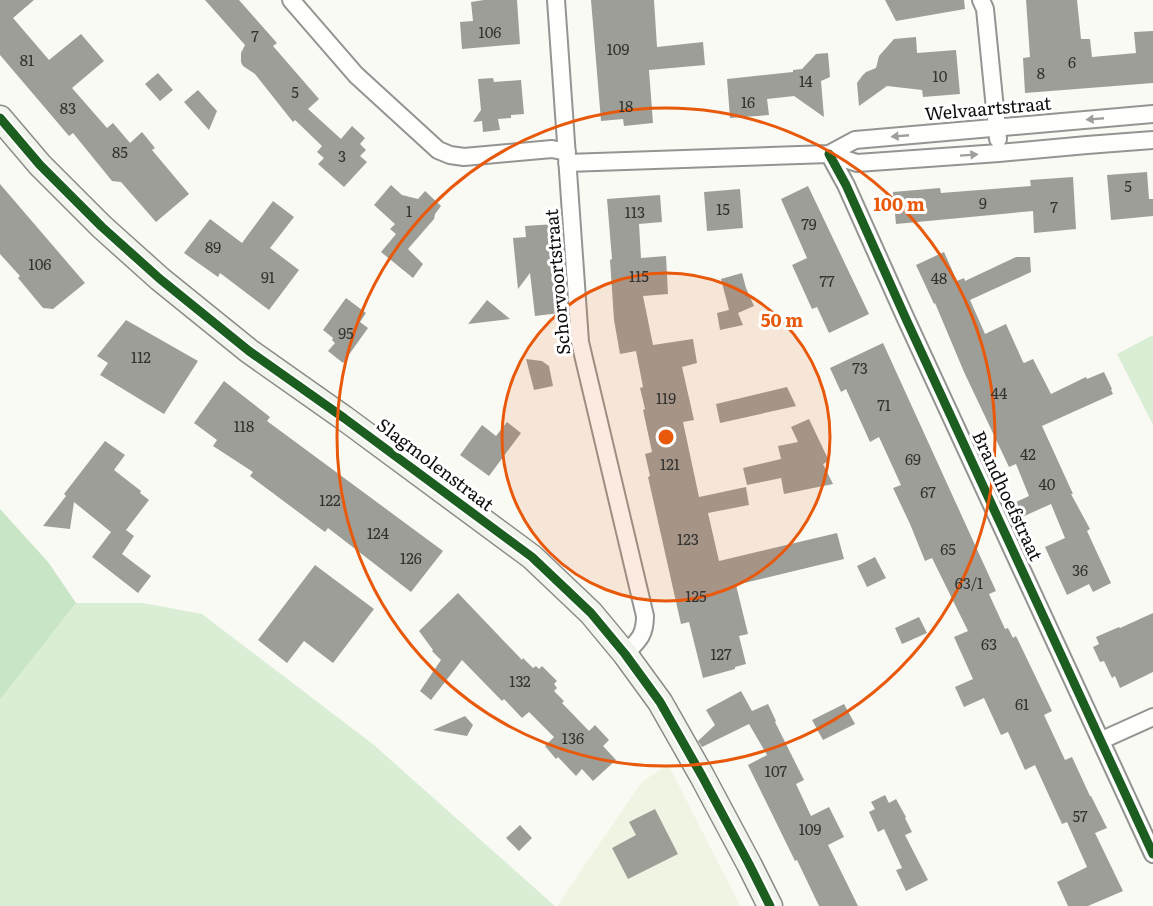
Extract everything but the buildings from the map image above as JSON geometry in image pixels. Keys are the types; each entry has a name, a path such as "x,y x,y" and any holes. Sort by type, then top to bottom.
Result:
{"street":[{"name":"Welvaartstraat","path":"291,0 356,75 438,150 450,155 465,157 552,149 567,158 829,153 857,163 1153,140"},
{"name":"Schorvoortstraat","path":"556,0 580,342 645,616 645,627 641,637 625,654"},
{"path":"981,0 985,9 999,153"},
{"name":"Welvaartstraat","path":"829,153 855,140 1153,114"},
{"name":"Slagmolenstraat","path":"0,118 40,165 102,227 159,279 249,351 532,557 591,613 660,702 770,906"},
{"name":"Brandhoefstraat","path":"829,153 846,185 1153,854"},
{"path":"1102,740 1153,717"}],"green space":[{"path":"1153,335 1153,425 1117,354"},
{"path":"0,509 48,562 76,603 0,700"},
{"path":"76,603 143,603 202,614 374,745 555,906 0,906 0,700"},
{"path":"668,764 740,906 557,906 641,783"}],"cycle path":[{"path":"0,118 40,165 102,227 160,279 249,351 532,557 591,613 660,702 702,776 770,906"},
{"path":"829,154 846,185 1153,854"}]}
